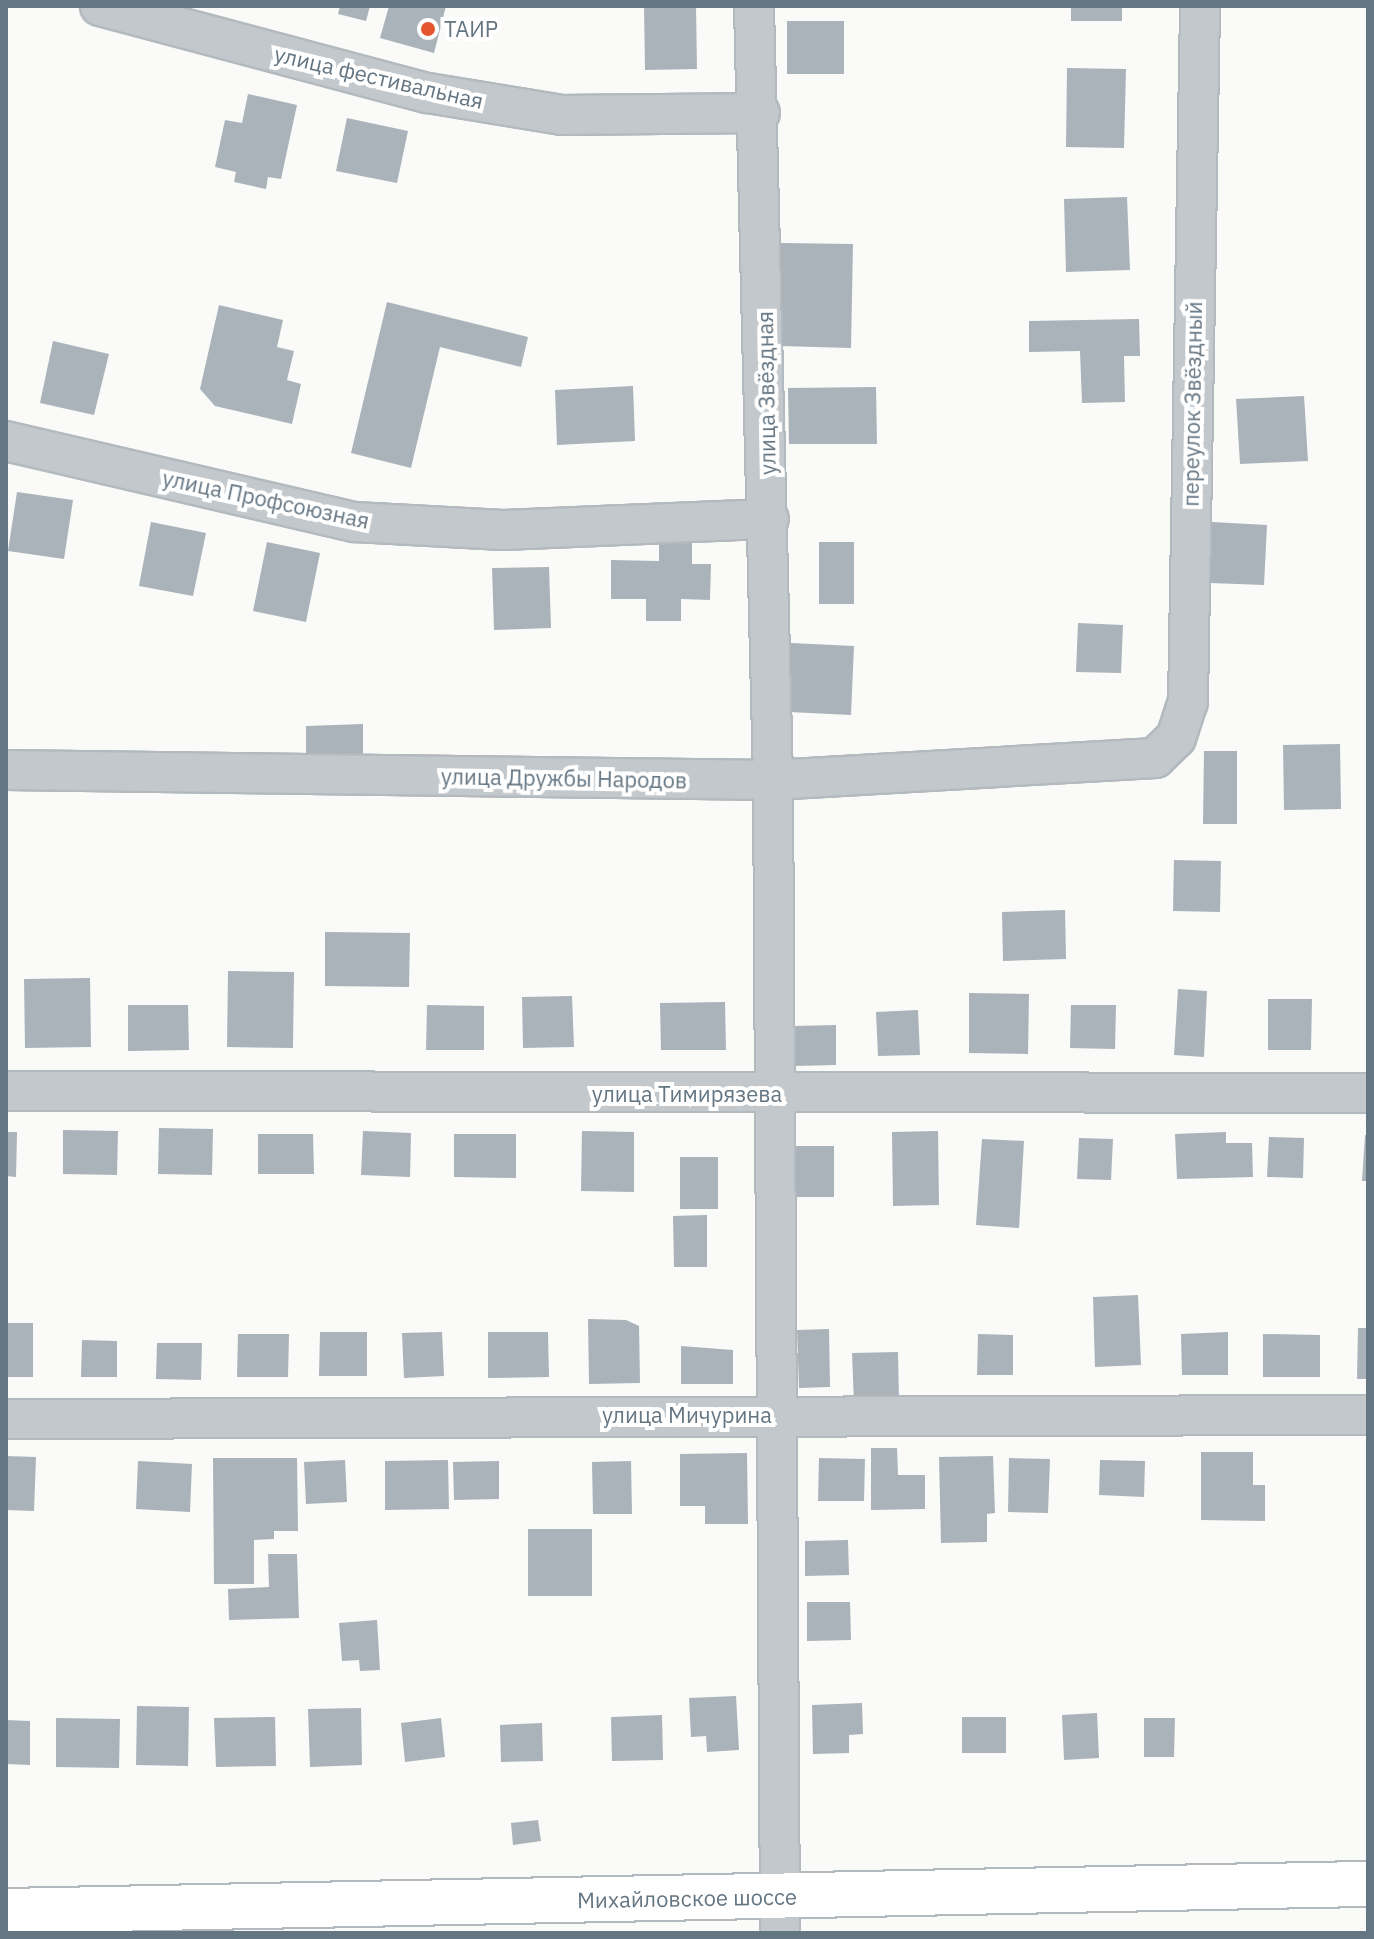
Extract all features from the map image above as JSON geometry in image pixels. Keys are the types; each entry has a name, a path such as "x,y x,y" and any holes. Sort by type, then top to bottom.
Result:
{"main road":[{"name":"Михайловское шоссе","path":"6,1911 779,1915 1368,1884"}],"street":[{"name":"улица фестивальная","path":"100,6 428,93 562,115 760,113"},
{"name":"улица Звёздная","path":"754,6 760,113 773,780 779,1915"},
{"name":"переулок Звёздный","path":"1122,764 1155,758 1176,738 1188,702 1200,6"},
{"name":"улица Профсоюзная","path":"6,441 355,522 503,530 769,519"},
{"name":"улица Дружбы Народов","path":"6,770 773,780 1122,764"},
{"name":"улица Тимирязева","path":"6,1091 1368,1093"},
{"name":"улица Мичурина","path":"6,1419 1368,1415"}],"building":[{"path":"340,6 370,6 366,21 338,14"},
{"path":"389,6 446,6 434,53 380,38"},
{"path":"644,6 696,6 697,69 645,70"},
{"path":"1071,6 1122,6 1122,21 1071,21"},
{"path":"787,21 844,21 844,74 787,74"},
{"path":"1067,68 1126,69 1124,148 1066,147"},
{"path":"248,94 297,105 281,179 268,177 266,189 234,182 236,172 215,167 225,120 242,123"},
{"path":"347,118 408,131 397,183 336,171"},
{"path":"1127,197 1130,270 1066,272 1064,199"},
{"path":"781,243 853,244 851,348 779,346"},
{"path":"387,302 528,337 521,367 440,347 411,468 351,453"},
{"path":"219,305 283,320 277,347 294,351 287,380 301,384 292,424 215,406 200,389"},
{"path":"1139,319 1140,356 1124,356 1125,402 1082,403 1080,351 1029,352 1029,321"},
{"path":"53,341 109,354 94,415 40,403"},
{"path":"633,386 635,441 557,445 555,390"},
{"path":"876,387 877,444 789,444 788,388"},
{"path":"1304,396 1308,461 1240,464 1236,399"},
{"path":"17,492 73,500 64,559 8,551"},
{"path":"151,522 206,533 193,596 139,586"},
{"path":"1212,522 1267,525 1264,585 1210,583"},
{"path":"659,540 692,540 692,564 711,564 710,600 681,599 681,621 646,621 646,599 611,599 611,560 659,561"},
{"path":"267,542 320,553 306,622 253,611"},
{"path":"819,542 854,542 854,604 819,604"},
{"path":"549,567 551,628 494,630 492,568"},
{"path":"1078,623 1123,625 1121,673 1076,672"},
{"path":"791,643 854,646 851,715 789,712"},
{"path":"363,724 363,756 306,757 306,726"},
{"path":"1340,744 1341,809 1284,810 1283,745"},
{"path":"1204,751 1237,751 1237,824 1203,824"},
{"path":"1174,860 1221,861 1220,912 1173,911"},
{"path":"1065,910 1066,959 1003,961 1002,912"},
{"path":"325,932 410,933 409,987 325,986"},
{"path":"228,971 294,972 293,1048 227,1047"},
{"path":"90,978 91,1047 25,1048 24,979"},
{"path":"1178,989 1207,991 1204,1057 1174,1055"},
{"path":"969,993 1029,994 1028,1054 969,1053"},
{"path":"572,996 574,1047 523,1048 522,997"},
{"path":"1268,999 1312,999 1311,1050 1268,1050"},
{"path":"725,1002 726,1050 661,1050 660,1003"},
{"path":"128,1005 188,1005 189,1050 128,1051"},
{"path":"427,1005 484,1006 484,1050 426,1050"},
{"path":"1071,1005 1116,1005 1115,1049 1070,1048"},
{"path":"918,1010 920,1055 878,1056 876,1012"},
{"path":"836,1025 836,1065 794,1066 793,1026"},
{"path":"159,1128 213,1129 212,1175 158,1174"},
{"path":"63,1130 118,1131 117,1175 63,1174"},
{"path":"363,1131 411,1133 410,1177 361,1175"},
{"path":"582,1131 634,1132 634,1192 581,1191"},
{"path":"938,1131 939,1205 893,1206 892,1132"},
{"path":"6,1132 17,1132 16,1177 6,1176"},
{"path":"1226,1132 1226,1143 1252,1143 1253,1177 1177,1179 1175,1134"},
{"path":"258,1134 313,1134 314,1174 258,1174"},
{"path":"454,1134 516,1134 516,1178 454,1177"},
{"path":"1365,1135 1368,1135 1368,1181 1362,1181"},
{"path":"1269,1137 1304,1138 1303,1178 1267,1177"},
{"path":"1079,1138 1113,1139 1111,1180 1077,1179"},
{"path":"982,1139 1024,1141 1019,1228 976,1225"},
{"path":"795,1146 834,1146 834,1197 795,1197"},
{"path":"680,1157 718,1157 718,1209 680,1209"},
{"path":"707,1215 707,1267 674,1267 673,1216"},
{"path":"1138,1295 1141,1365 1095,1367 1093,1297"},
{"path":"588,1319 626,1320 639,1326 640,1383 589,1384"},
{"path":"6,1323 33,1323 33,1377 6,1377"},
{"path":"1358,1328 1368,1328 1368,1379 1357,1379"},
{"path":"829,1329 830,1387 799,1388 797,1330"},
{"path":"320,1332 367,1332 367,1376 319,1376"},
{"path":"442,1332 444,1376 404,1378 402,1333"},
{"path":"488,1332 548,1332 549,1377 488,1378"},
{"path":"1228,1332 1228,1375 1182,1375 1181,1334"},
{"path":"238,1334 289,1334 288,1377 237,1377"},
{"path":"978,1334 1013,1335 1013,1375 977,1375"},
{"path":"1263,1334 1320,1335 1320,1377 1263,1377"},
{"path":"82,1340 117,1341 117,1377 81,1377"},
{"path":"157,1343 202,1343 201,1380 156,1379"},
{"path":"681,1346 733,1350 733,1384 681,1384"},
{"path":"898,1352 899,1401 854,1403 852,1353"},
{"path":"871,1448 897,1448 898,1475 925,1475 925,1509 871,1510"},
{"path":"1201,1452 1253,1452 1253,1485 1265,1485 1265,1521 1201,1520"},
{"path":"747,1453 748,1524 705,1524 705,1506 680,1506 680,1454"},
{"path":"6,1456 36,1457 34,1511 6,1510"},
{"path":"993,1456 995,1513 987,1514 987,1542 941,1543 939,1457"},
{"path":"213,1458 297,1458 298,1531 274,1531 274,1539 254,1540 254,1584 214,1584"},
{"path":"819,1458 865,1459 864,1501 818,1501"},
{"path":"1009,1458 1050,1459 1048,1513 1008,1512"},
{"path":"345,1460 347,1502 306,1504 304,1462"},
{"path":"448,1460 449,1509 385,1510 385,1461"},
{"path":"1100,1460 1145,1461 1144,1497 1099,1495"},
{"path":"138,1461 192,1464 190,1512 136,1509"},
{"path":"499,1461 499,1499 454,1500 453,1462"},
{"path":"631,1461 632,1514 593,1514 592,1462"},
{"path":"528,1529 592,1529 592,1596 528,1596"},
{"path":"848,1540 849,1575 805,1576 805,1541"},
{"path":"268,1554 297,1554 299,1618 229,1620 228,1589 269,1587"},
{"path":"807,1602 850,1602 851,1640 807,1641"},
{"path":"377,1620 380,1670 360,1671 359,1660 342,1661 339,1623"},
{"path":"736,1696 739,1750 707,1752 706,1736 691,1737 689,1698"},
{"path":"862,1703 863,1734 849,1735 849,1753 813,1754 812,1705"},
{"path":"137,1706 189,1707 188,1766 136,1765"},
{"path":"361,1708 362,1765 310,1767 308,1709"},
{"path":"1097,1713 1099,1758 1064,1760 1062,1715"},
{"path":"662,1715 663,1760 612,1761 611,1717"},
{"path":"275,1717 276,1766 216,1767 214,1718"},
{"path":"962,1717 1006,1717 1006,1753 962,1753"},
{"path":"56,1718 120,1719 119,1768 56,1767"},
{"path":"441,1718 445,1757 405,1762 401,1723"},
{"path":"1144,1718 1175,1718 1174,1757 1144,1757"},
{"path":"6,1720 30,1721 30,1765 6,1764"},
{"path":"542,1723 543,1761 501,1762 500,1725"},
{"path":"538,1820 541,1841 513,1845 511,1823"}],"place":[{"name":"ТАИР","path":"428,29"}]}
